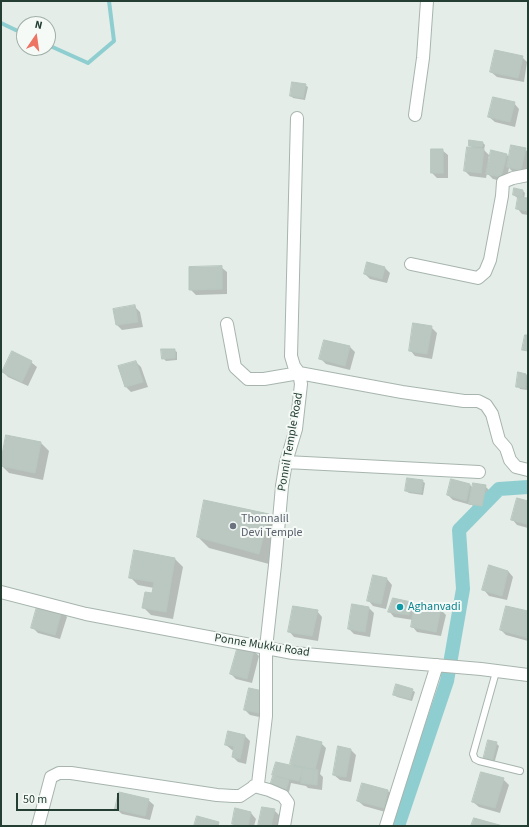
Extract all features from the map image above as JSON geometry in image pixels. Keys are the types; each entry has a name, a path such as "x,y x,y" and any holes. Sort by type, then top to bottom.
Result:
{"street":[{"path":"415,116 423,58 427,1"},
{"name":"Ponnil Temple Road","path":"256,785 266,716 266,648 282,486 286,462 296,429 301,384 299,373 294,366 291,356 297,118"},
{"path":"411,264 478,278 484,272 490,260 502,196 503,182 528,175"},
{"path":"227,324 235,367 248,379 264,379 299,373 444,398 464,401 478,401 486,405 492,414 499,440 506,448 510,460 516,467 528,470"},
{"path":"286,462 479,472"},
{"name":"Ponne Mukku Road","path":"1,592 86,614 293,653 481,669 528,675"},
{"path":"386,826 437,665"},
{"path":"38,826 51,777 59,773 71,773 210,794 233,796 240,796 256,785 283,796 288,803 284,826"}],"lane":[{"path":"496,672 473,754 475,760 520,771"}],"building":[{"path":"495,50 523,56 518,78 490,72"},
{"path":"292,82 306,84 303,98 290,96"},
{"path":"493,97 515,102 510,122 488,117"},
{"path":"469,140 483,142 482,147 469,146"},
{"path":"511,145 526,148 521,170 507,167"},
{"path":"467,147 484,149 481,173 464,171"},
{"path":"431,149 443,149 443,173 431,173"},
{"path":"491,150 507,154 501,177 486,174"},
{"path":"514,188 523,190 522,197 513,195"},
{"path":"518,197 528,198 528,211 516,209"},
{"path":"367,262 385,267 382,279 364,274"},
{"path":"222,266 222,289 189,290 189,267"},
{"path":"135,305 138,322 116,325 113,309"},
{"path":"413,323 432,326 427,354 409,351"},
{"path":"525,335 528,335 528,351 522,350"},
{"path":"324,340 350,346 345,366 319,359"},
{"path":"161,349 175,349 175,358 162,359"},
{"path":"12,351 32,361 22,382 2,372"},
{"path":"136,361 143,382 125,387 118,366"},
{"path":"518,372 526,374 525,388 516,387"},
{"path":"6,435 41,442 35,473 1,466"},
{"path":"407,478 423,480 421,493 405,491"},
{"path":"451,479 470,484 466,501 447,495"},
{"path":"473,483 486,485 482,506 469,504"},
{"path":"517,498 528,501 527,524 511,520"},
{"name":"Thonnalil Devi Temple","path":"204,500 269,514 259,554 197,537"},
{"path":"134,550 175,558 166,612 142,608 145,592 152,593 154,582 129,578"},
{"path":"489,565 508,571 502,596 482,590"},
{"path":"373,575 387,578 381,604 367,601"},
{"name":"Aghanvadi","path":"393,598 411,602 409,615 388,612"},
{"path":"38,603 62,610 55,635 31,628"},
{"path":"352,604 369,607 365,632 348,629"},
{"path":"415,604 441,608 436,632 411,627"},
{"path":"293,606 318,610 312,636 288,632"},
{"path":"506,606 528,611 528,638 500,630"},
{"path":"238,646 254,650 247,679 230,674"},
{"path":"396,684 413,689 410,699 393,695"},
{"path":"249,688 263,691 259,713 244,710"},
{"path":"228,731 245,735 240,759 232,757 234,746 225,745"},
{"path":"297,736 322,742 315,770 290,764"},
{"path":"488,740 497,742 492,762 483,760"},
{"path":"338,746 351,749 346,777 333,775"},
{"path":"276,762 303,768 299,781 272,775"},
{"path":"303,768 318,770 317,785 301,783"},
{"path":"481,772 504,778 495,808 472,802"},
{"path":"273,776 289,780 286,790 270,786"},
{"path":"362,783 388,790 384,808 357,801"},
{"path":"119,792 149,799 145,816 115,809"},
{"path":"262,807 275,809 271,826 258,826"},
{"path":"235,808 251,812 248,826 232,824"},
{"path":"197,816 219,822 218,826 194,826"},
{"path":"474,818 503,826 471,826"}],"waterway":[{"path":"56,49 88,63 114,41 109,1"},
{"path":"1,23 16,30"},
{"path":"398,826 447,681 463,589 459,530 499,489 528,487"}],"place":[{"name":"Thonnalil Devi Temple","path":"233,526"},
{"name":"Aghanvadi","path":"400,607"}]}
